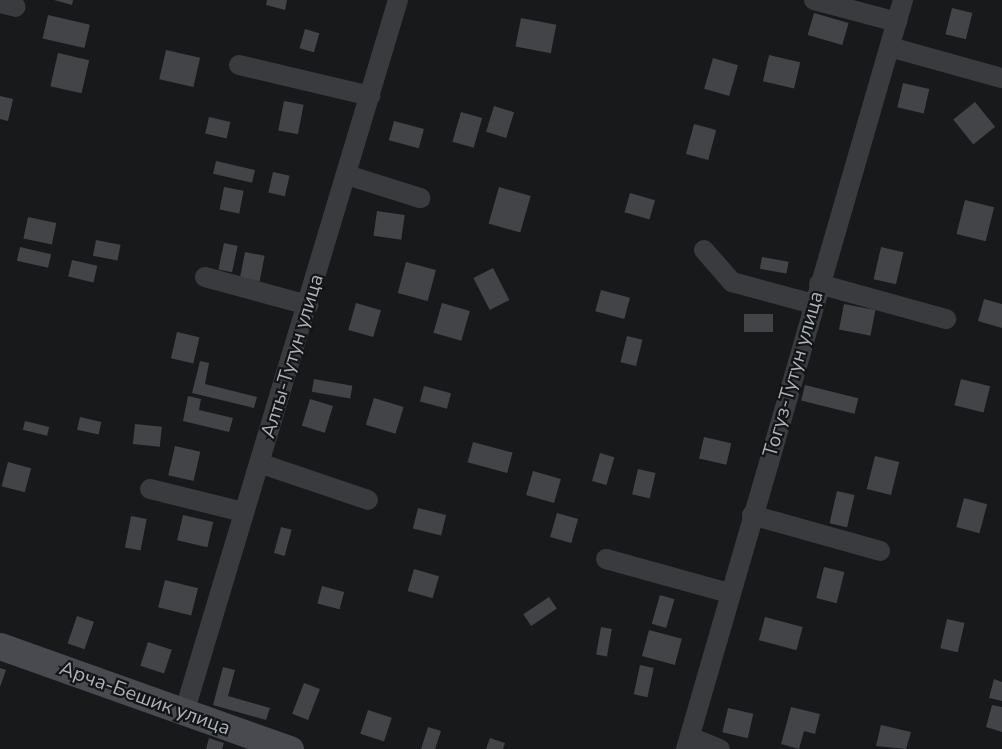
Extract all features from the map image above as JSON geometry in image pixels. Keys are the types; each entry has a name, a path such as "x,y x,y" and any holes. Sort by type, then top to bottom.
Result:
{"street":[{"name":"Алты-Тутун улица","path":"184,712 398,0"},
{"path":"814,0 897,22"},
{"name":"Тогуз-Тутун улица","path":"688,743 729,593 903,0"},
{"path":"890,47 1002,78"},
{"path":"239,65 370,96"},
{"path":"347,175 420,198"},
{"path":"704,250 732,282 813,304"},
{"path":"205,277 308,305"},
{"path":"819,284 946,319"},
{"path":"259,463 368,500"},
{"path":"150,489 243,512"},
{"path":"752,515 880,551"},
{"path":"606,559 729,593"},
{"name":"Арча-Бешик улица","path":"0,646 290,749"},
{"path":"688,743 720,749"}],"building":[{"path":"54,0 73,0 72,5"},
{"path":"267,0 287,0 285,10 266,5"},
{"path":"952,8 972,13 966,39 945,34"},
{"path":"814,13 849,23 842,45 808,35"},
{"path":"48,15 90,25 84,48 43,38"},
{"path":"521,18 556,25 551,53 515,46"},
{"path":"305,29 319,33 314,52 299,48"},
{"path":"166,50 200,58 193,87 159,79"},
{"path":"58,53 89,60 82,93 50,86"},
{"path":"769,55 800,62 794,89 763,81"},
{"path":"713,58 738,65 729,96 704,89"},
{"path":"903,83 929,89 924,113 897,107"},
{"path":"0,96 13,99 8,121 0,119"},
{"path":"284,101 304,105 298,134 278,130"},
{"path":"975,102 995,127 973,144 953,120"},
{"path":"494,106 514,112 506,138 486,132"},
{"path":"461,112 482,118 474,148 452,142"},
{"path":"209,117 230,122 227,139 205,134"},
{"path":"394,121 424,129 419,148 389,140"},
{"path":"694,124 716,130 708,160 686,154"},
{"path":"216,161 255,170 252,183 213,174"},
{"path":"273,172 290,176 285,196 268,192"},
{"path":"224,187 244,191 239,213 220,210"},
{"path":"499,187 531,196 520,233 489,224"},
{"path":"630,193 655,200 649,219 624,212"},
{"path":"965,200 994,207 986,241 957,234"},
{"path":"377,211 405,215 401,240 374,236"},
{"path":"28,217 56,223 52,245 23,239"},
{"path":"96,240 121,245 117,260 93,256"},
{"path":"224,243 238,246 232,272 218,269"},
{"path":"20,247 51,254 48,268 17,261"},
{"path":"881,247 903,252 896,284 874,279"},
{"path":"245,252 265,256 260,281 240,278"},
{"path":"762,257 789,262 787,274 760,269"},
{"path":"72,260 97,266 94,282 68,277"},
{"path":"406,262 436,270 428,301 398,293"},
{"path":"493,268 509,300 490,310 473,278"},
{"path":"601,290 630,298 624,319 595,311"},
{"path":"984,299 1002,304 1002,328 978,321"},
{"path":"356,303 381,310 373,337 348,330"},
{"path":"442,303 470,311 461,341 433,333"},
{"path":"844,304 875,310 870,336 839,330"},
{"path":"744,314 773,314 773,332 744,332"},
{"path":"177,332 199,337 193,363 171,358"},
{"path":"627,336 643,340 636,366 620,362"},
{"path":"200,361 209,363 205,384 257,397 254,408 192,393"},
{"path":"314,379 352,386 350,399 312,392"},
{"path":"961,379 990,386 984,412 954,405"},
{"path":"805,385 858,398 854,414 801,401"},
{"path":"424,386 451,393 447,409 420,401"},
{"path":"188,396 201,399 199,410 233,418 229,432 183,421"},
{"path":"374,398 404,407 395,434 366,425"},
{"path":"310,399 333,406 325,433 302,426"},
{"path":"80,417 101,422 99,435 77,430"},
{"path":"25,421 49,427 47,436 23,430"},
{"path":"135,424 162,427 160,447 133,444"},
{"path":"704,437 731,443 726,465 699,458"},
{"path":"473,442 513,453 507,473 468,462"},
{"path":"175,446 200,452 194,481 168,475"},
{"path":"600,453 614,457 606,485 592,481"},
{"path":"875,456 899,462 891,495 867,489"},
{"path":"8,462 31,468 25,492 2,486"},
{"path":"638,469 656,473 650,498 632,494"},
{"path":"533,471 561,479 554,503 526,495"},
{"path":"837,491 855,495 847,527 830,523"},
{"path":"964,498 987,504 979,533 956,527"},
{"path":"418,508 446,515 441,535 413,528"},
{"path":"557,513 578,519 571,543 550,537"},
{"path":"183,515 213,522 207,547 177,540"},
{"path":"131,516 147,519 141,550 125,547"},
{"path":"281,527 292,530 285,556 274,553"},
{"path":"824,567 844,572 837,603 816,598"},
{"path":"414,569 439,576 433,598 408,591"},
{"path":"165,580 198,588 191,615 158,607"},
{"path":"322,586 344,592 340,609 317,603"},
{"path":"660,595 674,599 666,628 652,624"},
{"path":"549,597 557,609 531,626 523,614"},
{"path":"77,616 94,622 85,649 68,643"},
{"path":"765,617 803,627 796,650 759,640"},
{"path":"947,619 965,623 958,652 940,648"},
{"path":"601,627 612,629 607,656 596,655"},
{"path":"649,630 682,639 675,665 642,656"},
{"path":"148,642 172,650 164,674 140,666"},
{"path":"640,665 654,668 647,697 634,694"},
{"path":"223,667 235,670 228,696 270,708 266,720 213,705"},
{"path":"0,668 6,670 0,687"},
{"path":"994,679 1002,682 1002,701 989,698"},
{"path":"304,683 320,689 308,720 292,714"},
{"path":"992,705 1002,707 1002,732 986,727"},
{"path":"791,707 820,714 815,734 804,731 799,749 781,744"},
{"path":"728,708 753,714 748,738 722,732"},
{"path":"368,710 392,718 384,742 360,734"},
{"path":"881,725 911,732 906,749 876,746"},
{"path":"428,727 441,731 435,749 421,749"},
{"path":"209,738 224,743 222,749 206,749"},
{"path":"490,738 505,743 503,749 486,749"}]}
